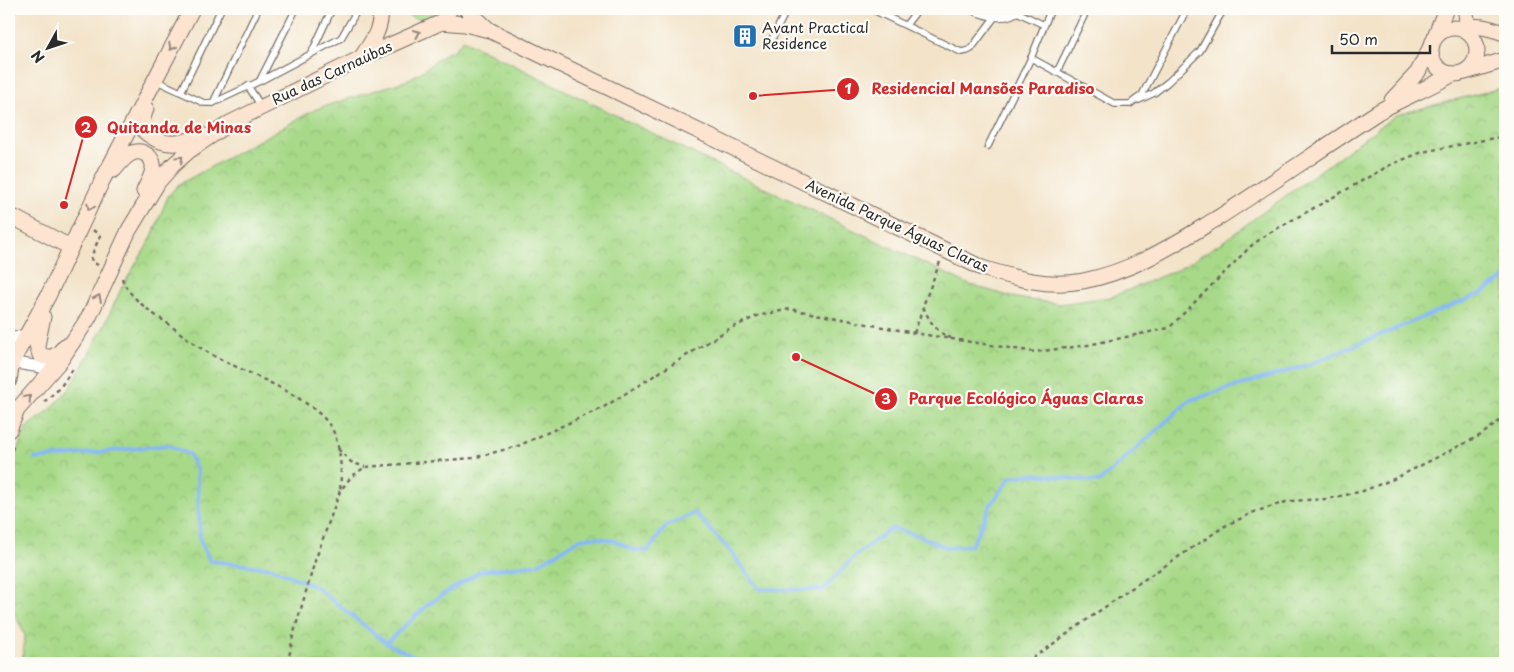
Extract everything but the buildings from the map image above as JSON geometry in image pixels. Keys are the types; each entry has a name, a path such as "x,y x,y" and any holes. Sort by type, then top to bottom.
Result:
{"street":[{"path":"9,380 10,362 48,296 102,181 192,9"},
{"path":"361,58 375,37 382,19 380,9"},
{"path":"442,22 450,9"},
{"name":"Avenida Parque Águas Claras","path":"466,9 489,30"},
{"path":"975,9 997,14 1020,11"},
{"name":"Avenida Parque Águas Claras","path":"1380,111 1405,88 1418,72 1433,42 1446,9"},
{"path":"1465,9 1467,19 1465,30"},
{"name":"Rua das Carnaúbas","path":"13,432 17,410 54,369 89,317 116,274 129,230 158,182 173,165 190,150 230,123 261,106 442,22"},
{"name":"Avenida Parque Águas Claras","path":"442,22 466,24 489,30 982,268 1016,278 1063,284 1083,282 1119,272 1159,254 1270,184 1380,111 1458,73 1505,60"},
{"path":"1465,30 1470,26 1505,33"},
{"path":"1451,27 1465,30 1475,41 1477,56 1470,68 1458,73 1438,69 1430,56 1433,42 1440,31 1451,27"},
{"path":"153,83 142,126 144,131 157,141 169,144 191,140 230,123"},
{"path":"102,181 132,152 139,151 144,153 153,162 151,175 135,209 129,230"},
{"path":"9,215 70,247"},
{"path":"48,296 37,345 40,355 47,358 61,352 89,317"},
{"path":"9,340 27,334"},
{"path":"10,362 54,369"}],"lane":[{"path":"181,92 221,9"},
{"path":"213,103 258,9"},
{"path":"260,81 296,9"},
{"path":"312,53 332,9"},
{"path":"153,83 181,92 204,103 213,103 260,81 341,38 355,14 352,9"},
{"path":"771,41 787,9"},
{"path":"871,9 954,49 967,51 971,49 997,14"},
{"path":"906,25 918,9"},
{"path":"988,146 1031,58 1051,9"},
{"path":"1057,72 1084,16 1084,12 1079,9"},
{"path":"1135,102 1142,95 1187,9"},
{"path":"1020,11 1044,25"},
{"path":"1031,58 1115,104 1130,104 1154,93 1200,51 1222,12"},
{"path":"248,86 261,106"}],"path":[{"path":"338,449 351,462 365,467 473,458 518,446 604,407 729,329 757,316 790,309 914,333 1034,352 1088,345 1169,328 1251,246 1264,236 1390,166 1422,152 1505,136"},
{"path":"81,224 100,236 91,257 92,262 116,274 144,306 199,348 306,403 323,417 333,432 342,470 340,491 293,636 288,663"},
{"path":"914,333 944,250"},
{"path":"116,274 118,285"},
{"path":"923,306 928,319 940,334 955,340"},
{"path":"42,404 59,388 74,367"},
{"path":"1026,663 1136,584 1226,526 1254,512 1289,501 1327,499 1363,491 1396,478 1481,436 1505,417"},
{"path":"9,457 13,432"},
{"path":"340,491 351,477 365,467"}],"green space":[{"path":"399,9 443,9 433,17 422,19 410,16"},
{"path":"463,40 731,172 970,285 1016,298 1059,304 1111,297 1179,269 1224,241 1396,115 1505,87 1505,663 22,663 25,635 9,602 9,471 26,428 50,410 70,388 104,326 122,287 151,239 168,196 178,185 316,109 405,81 420,73 446,53 453,51"}],"waterway":[{"path":"35,459 168,445 189,454 197,471 200,540 210,561 272,568 316,587 386,643 430,603 481,571 538,564 580,539 593,537 615,541 634,550 648,551 666,526 695,513 731,552 759,589 823,590 856,555 892,528 922,537 948,548 972,545 990,506 1011,477 1035,474 1099,482 1190,400 1305,366 1480,294 1505,278"},
{"path":"386,643 429,663"}],"place":[{"name":"Avant Practical Residence","path":"745,36"},
{"name":"Residencial Mansões Paradiso","path":"753,96"},
{"name":"Quitanda de Minas","path":"64,205"},
{"name":"Parque Ecológico Águas Claras","path":"796,357"}]}
